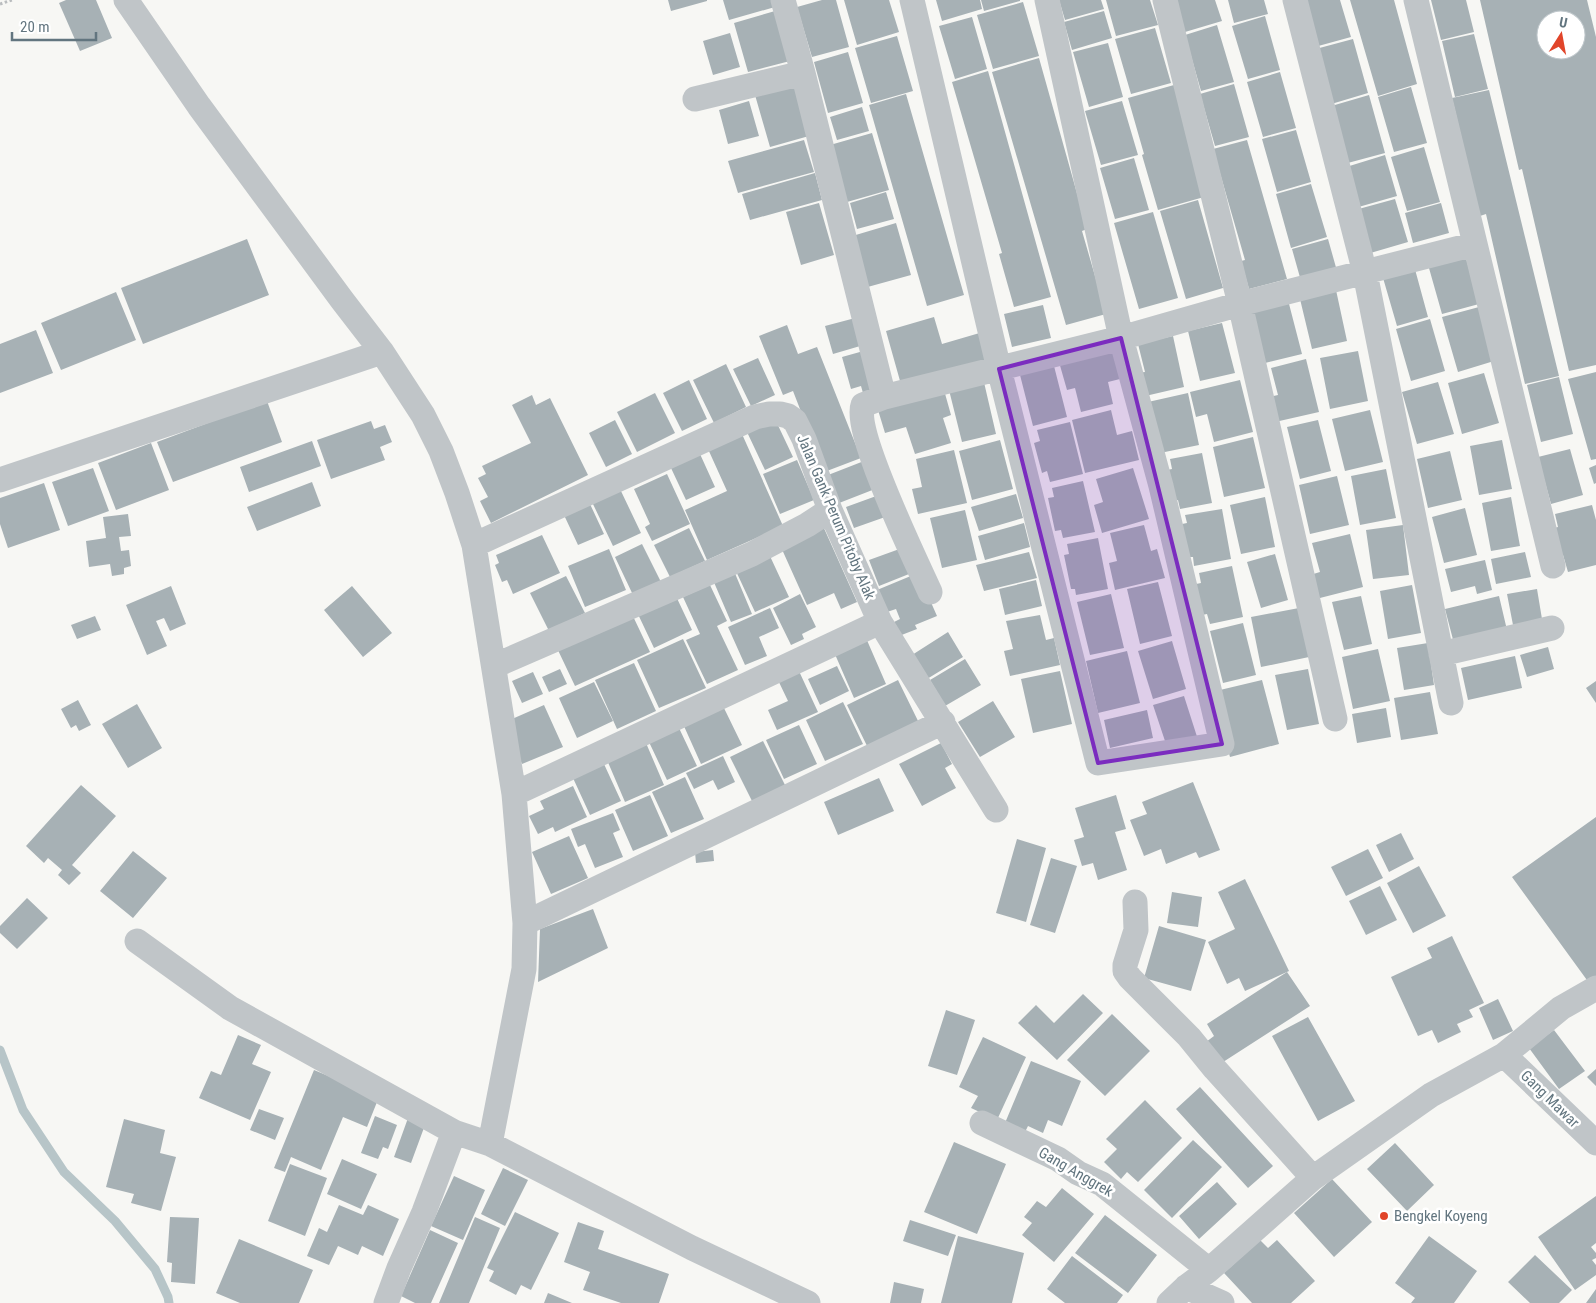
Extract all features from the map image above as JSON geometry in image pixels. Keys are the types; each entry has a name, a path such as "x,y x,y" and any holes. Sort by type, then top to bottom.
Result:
{"street":[{"path":"126,0 199,106 382,352 423,415 441,451 474,545 514,794 525,923 524,969 490,1144"},
{"path":"783,0 884,397"},
{"path":"912,0 999,369 1098,763 1222,744 1161,486 1121,338 1047,0"},
{"path":"1164,0 1240,304 1335,719"},
{"path":"1295,0 1365,273 1451,703"},
{"path":"1416,0 1553,566"},
{"path":"695,99 803,73"},
{"path":"930,592 882,484 861,419 863,405 884,397 1121,338 1240,304 1475,244"},
{"path":"0,480 382,352"},
{"name":"Jalan Gank Perum Pitoby Alak","path":"474,545 755,417 769,414 788,416 795,421 804,440 830,510 880,622 996,810"},
{"path":"494,666 752,554 807,525 830,510"},
{"path":"514,794 880,622"},
{"path":"1441,654 1552,628"},
{"path":"525,923 943,722"},
{"path":"1134,902 1136,930 1125,965 1125,971 1190,1037 1215,1070 1313,1178"},
{"path":"137,941 230,1008 454,1132 490,1144 692,1248 808,1303"},
{"path":"1178,1295 1210,1270 1313,1178 1431,1095 1504,1054 1561,1008 1596,988"},
{"name":"Gang Mawar","path":"1504,1054 1596,1143"},
{"name":"Gang Anggrek","path":"982,1123 1058,1159 1078,1173 1102,1184 1210,1270"},
{"path":"386,1303 424,1212 454,1132"},
{"path":"1178,1295 1222,1303"}],"path":[{"path":"0,4 12,0"}],"highlighted area":[{"path":"1121,338 1222,744 1098,763 999,369"}],"building":[{"path":"66,0 96,0 112,38 80,51 59,3"},
{"path":"668,0 707,0 707,1 671,11"},
{"path":"723,0 773,0 775,7 729,20"},
{"path":"822,0 836,0 849,47 812,57 797,7"},
{"path":"844,0 889,0 899,32 857,45"},
{"path":"936,0 980,0 982,9 942,21"},
{"path":"981,0 1020,0 1020,1 984,11"},
{"path":"1059,0 1101,0 1104,9 1065,20"},
{"path":"1106,0 1150,0 1158,25 1116,36"},
{"path":"1176,0 1215,0 1222,21 1185,32"},
{"path":"1228,0 1264,0 1268,14 1234,23"},
{"path":"1297,0 1340,0 1351,37 1311,48"},
{"path":"1350,0 1394,0 1417,84 1378,96"},
{"path":"1431,0 1466,0 1474,32 1441,40"},
{"path":"1480,0 1587,0 1596,37 1596,365 1569,371 1522,169 1519,170"},
{"path":"1023,2 1039,56 993,69 977,15"},
{"path":"775,11 790,61 748,72 734,23"},
{"path":"1104,11 1112,38 1072,50 1064,22"},
{"path":"1265,16 1280,70 1248,79 1232,26"},
{"path":"972,17 987,69 955,79 939,26"},
{"path":"1217,25 1234,82 1201,91 1185,35"},
{"path":"1155,28 1171,83 1131,94 1115,39"},
{"path":"730,33 740,67 713,75 703,41"},
{"path":"1474,34 1488,89 1455,97 1442,41"},
{"path":"897,36 913,91 871,103 855,48"},
{"path":"1353,39 1368,93 1328,105 1312,50"},
{"path":"1108,43 1123,97 1089,107 1073,52"},
{"path":"848,52 863,103 828,113 814,62"},
{"path":"1039,58 1087,229 1082,231 1106,314 1066,325 992,72"},
{"path":"988,71 1051,297 1014,307 999,254 1002,253 952,82"},
{"path":"1280,72 1296,128 1263,137 1247,82"},
{"path":"1234,84 1249,137 1215,146 1200,94"},
{"path":"794,85 809,136 770,147 755,95"},
{"path":"1174,85 1204,197 1158,210 1128,98"},
{"path":"1411,87 1427,143 1394,152 1378,97"},
{"path":"1489,90 1559,376 1525,384 1486,214 1480,216 1452,98"},
{"path":"906,94 964,295 927,306 869,105"},
{"path":"1369,95 1385,153 1344,164 1328,107"},
{"path":"749,101 759,136 728,144 719,110"},
{"path":"1122,101 1138,155 1101,165 1085,111"},
{"path":"862,107 869,131 837,140 830,117"},
{"path":"1296,130 1311,182 1277,192 1262,139"},
{"path":"872,133 889,190 847,202 830,145"},
{"path":"804,140 814,172 738,193 728,161"},
{"path":"1247,140 1287,279 1249,289 1241,261 1245,260 1213,149"},
{"path":"1424,147 1440,202 1407,211 1391,157"},
{"path":"1385,155 1397,196 1355,208 1343,168"},
{"path":"1134,158 1149,210 1115,219 1100,168"},
{"path":"815,173 822,200 750,220 742,194"},
{"path":"1311,184 1327,237 1291,248 1276,194"},
{"path":"886,192 894,219 857,229 850,203"},
{"path":"1395,199 1408,242 1367,254 1355,210"},
{"path":"1198,200 1223,288 1186,299 1160,211"},
{"path":"819,203 834,255 801,265 786,212"},
{"path":"1441,203 1449,233 1413,243 1405,213"},
{"path":"1153,212 1178,298 1139,309 1114,223"},
{"path":"896,223 911,275 864,288 849,237"},
{"path":"247,239 269,295 143,344 121,288"},
{"path":"1328,239 1337,271 1301,281 1292,249"},
{"path":"1464,251 1479,304 1442,314 1427,261"},
{"path":"1413,262 1428,317 1397,326 1381,271"},
{"path":"1336,290 1347,341 1312,349 1300,299"},
{"path":"116,292 136,340 61,370 41,323"},
{"path":"1288,300 1302,354 1261,364 1248,309"},
{"path":"1043,305 1051,338 1012,347 1004,314"},
{"path":"1479,307 1494,361 1458,372 1442,317"},
{"path":"859,317 867,344 833,354 825,326"},
{"path":"934,317 942,344 983,332 992,362 902,388 886,331"},
{"path":"1430,319 1445,371 1411,381 1396,329"},
{"path":"1222,323 1235,373 1200,381 1188,331"},
{"path":"787,325 798,354 817,347 861,458 819,474 812,440 793,391 783,395 759,336"},
{"path":"36,330 53,373 0,393 0,344"},
{"path":"1173,336 1184,387 1141,397 1136,373 1145,372 1138,344"},
{"path":"1112,348 1120,379 1108,382 1113,404 1081,412 1075,388 1067,390 1059,362"},
{"path":"867,350 879,389 863,393 861,386 851,389 842,357"},
{"path":"1358,351 1368,401 1330,409 1320,358"},
{"path":"758,358 775,395 751,406 733,369"},
{"path":"1306,359 1319,412 1275,422 1269,397 1278,395 1271,368"},
{"path":"726,364 746,407 714,423 693,380"},
{"path":"1054,366 1067,417 1033,426 1020,375"},
{"path":"1596,372 1596,459 1591,460 1568,379"},
{"path":"1484,373 1499,423 1462,434 1448,383"},
{"path":"1559,377 1573,434 1541,442 1527,385"},
{"path":"983,378 996,434 962,442 948,386"},
{"path":"689,380 707,419 682,431 663,393"},
{"path":"1240,380 1253,432 1214,442 1207,414 1196,417 1190,392"},
{"path":"1438,382 1454,434 1417,444 1402,392"},
{"path":"944,390 951,415 943,418 951,443 915,454 906,427 885,433 878,410"},
{"path":"655,393 675,433 637,452 617,412"},
{"path":"1188,393 1199,445 1160,453 1148,402"},
{"path":"532,395 536,405 550,398 588,475 491,523 480,501 488,497 478,478 486,474 482,466 531,443 512,405"},
{"path":"267,401 282,442 173,482 157,442"},
{"path":"1111,410 1117,435 1132,431 1139,460 1085,473 1072,420"},
{"path":"1370,410 1383,462 1345,471 1332,419"},
{"path":"775,419 793,457 765,470 747,432"},
{"path":"615,420 632,454 606,467 589,433"},
{"path":"1318,420 1331,471 1300,479 1287,427"},
{"path":"371,421 374,429 385,425 392,442 380,447 385,460 331,479 317,440"},
{"path":"1070,422 1083,474 1050,482 1047,471 1042,473 1034,443 1040,441 1037,430"},
{"path":"742,434 783,526 707,560 685,510 727,491 708,449"},
{"path":"1253,437 1265,488 1224,497 1213,447"},
{"path":"1000,440 1013,489 972,500 959,451"},
{"path":"1502,440 1512,489 1479,495 1470,446"},
{"path":"312,441 321,466 249,492 240,467"},
{"path":"151,443 169,490 116,510 98,463"},
{"path":"1570,449 1583,495 1551,504 1538,457"},
{"path":"954,450 967,503 918,514 912,489 922,487 916,459"},
{"path":"1450,451 1462,500 1428,508 1417,459"},
{"path":"1202,453 1212,503 1180,509 1178,500 1174,501 1167,470 1172,469 1170,459"},
{"path":"700,454 715,487 686,500 671,468"},
{"path":"797,460 814,500 780,514 763,474"},
{"path":"864,461 875,489 834,505 823,477"},
{"path":"1596,465 1596,483 1594,484 1589,468"},
{"path":"93,468 109,511 68,526 52,482"},
{"path":"1133,468 1149,519 1102,533 1094,505 1103,502 1096,479"},
{"path":"1386,469 1396,518 1360,525 1351,476"},
{"path":"667,474 690,524 652,541 645,527 650,524 634,489"},
{"path":"1337,476 1349,525 1310,534 1299,485"},
{"path":"1083,481 1095,532 1063,538 1061,530 1055,531 1048,498 1054,497 1052,488"},
{"path":"312,482 321,506 257,531 247,507"},
{"path":"44,483 60,530 8,548 0,524 0,498"},
{"path":"620,489 641,533 613,546 592,502"},
{"path":"1016,494 1023,518 979,531 971,507"},
{"path":"879,495 888,516 854,528 846,507"},
{"path":"1265,497 1275,547 1241,554 1230,505"},
{"path":"1511,497 1520,546 1491,551 1482,503"},
{"path":"590,504 604,534 578,545 564,515"},
{"path":"1592,505 1596,520 1596,565 1568,572 1563,555 1561,556 1554,528 1558,527 1555,514"},
{"path":"1465,508 1477,555 1444,563 1432,517"},
{"path":"1222,509 1231,559 1194,566 1193,557 1188,557 1182,524 1187,523 1185,515"},
{"path":"965,510 977,560 942,568 930,518"},
{"path":"128,514 131,536 119,537 121,551 129,550 131,566 124,568 124,574 112,576 110,564 89,567 86,541 106,538 103,517"},
{"path":"1024,523 1030,547 985,560 978,536"},
{"path":"1144,525 1151,551 1157,549 1165,578 1115,590 1109,563 1117,561 1110,533"},
{"path":"1403,525 1409,575 1373,579 1366,530"},
{"path":"823,526 857,602 841,609 834,593 807,605 780,545"},
{"path":"689,528 705,561 670,577 654,545"},
{"path":"1350,534 1363,587 1316,599 1310,575 1320,572 1312,543"},
{"path":"542,535 560,573 513,594 507,580 502,582 495,565 499,563 496,555"},
{"path":"1098,538 1108,589 1076,595 1075,589 1071,589 1064,555 1069,554 1067,544"},
{"path":"642,544 661,582 633,595 615,557"},
{"path":"905,547 914,572 879,586 869,560"},
{"path":"609,549 626,590 585,607 568,566"},
{"path":"1029,552 1037,578 984,591 976,565"},
{"path":"1525,552 1531,577 1496,584 1491,559"},
{"path":"769,554 789,597 755,612 735,569"},
{"path":"1275,554 1288,600 1261,608 1247,562"},
{"path":"1485,560 1492,590 1477,594 1475,586 1451,592 1445,569"},
{"path":"1232,566 1243,617 1210,624 1207,614 1202,615 1196,584 1201,583 1199,573"},
{"path":"734,571 752,614 731,622 713,580"},
{"path":"918,573 937,616 915,625 917,629 899,636 894,622 900,619 896,609 887,612 877,590"},
{"path":"566,576 585,613 549,631 530,593"},
{"path":"1036,580 1042,606 1005,615 999,589"},
{"path":"1158,582 1172,636 1140,644 1127,589"},
{"path":"710,585 727,621 717,626 738,670 707,684 686,640 700,634 683,597"},
{"path":"1412,585 1421,633 1388,639 1380,591"},
{"path":"171,586 186,624 170,631 164,618 156,621 167,646 147,655 126,605"},
{"path":"352,586 392,633 363,657 324,610"},
{"path":"1537,589 1542,619 1513,625 1507,594"},
{"path":"674,592 692,630 654,648 636,610"},
{"path":"800,594 816,627 802,634 804,639 791,645 773,608"},
{"path":"1111,594 1124,648 1090,655 1077,602"},
{"path":"1361,596 1372,644 1344,650 1332,602"},
{"path":"1499,596 1507,630 1456,651 1445,609"},
{"path":"770,608 779,628 759,637 767,656 745,665 728,627"},
{"path":"1299,608 1309,657 1261,667 1251,617"},
{"path":"631,612 650,652 575,686 556,646"},
{"path":"1040,615 1046,640 1054,638 1060,665 1010,676 1004,651 1013,649 1006,621"},
{"path":"95,616 101,630 77,639 71,625"},
{"path":"1243,623 1256,675 1223,683 1210,631"},
{"path":"948,632 963,657 927,679 912,655"},
{"path":"866,638 886,684 854,698 834,652"},
{"path":"683,639 706,688 659,708 637,660"},
{"path":"1172,641 1186,689 1153,699 1138,651"},
{"path":"1428,643 1434,685 1404,690 1397,648"},
{"path":"1548,647 1554,669 1527,677 1520,655"},
{"path":"1378,649 1390,701 1353,709 1342,657"},
{"path":"1127,651 1140,703 1098,713 1086,661"},
{"path":"1515,656 1522,688 1468,700 1461,668"},
{"path":"965,659 981,685 945,706 930,680"},
{"path":"634,663 656,711 617,729 595,680"},
{"path":"837,666 849,691 820,705 808,679"},
{"path":"560,669 567,684 549,692 542,677"},
{"path":"798,669 818,712 777,730 768,710 788,701 777,678"},
{"path":"1308,669 1319,724 1287,730 1275,675"},
{"path":"1060,671 1072,724 1033,733 1021,679"},
{"path":"533,672 543,694 522,703 512,681"},
{"path":"898,680 920,725 869,750 847,705"},
{"path":"1262,680 1279,744 1230,757 1220,721 1220,690"},
{"path":"1596,681 1596,703 1586,688"},
{"path":"594,682 613,721 577,738 559,698"},
{"path":"1430,692 1438,734 1401,740 1394,698"},
{"path":"1184,696 1200,746 1170,756 1153,705"},
{"path":"78,700 91,725 79,731 76,725 71,728 61,709"},
{"path":"993,701 1015,737 980,757 958,722"},
{"path":"843,702 863,744 825,761 806,720"},
{"path":"137,704 162,748 128,768 102,724"},
{"path":"544,705 563,747 522,764 503,723"},
{"path":"723,706 742,745 701,764 683,724"},
{"path":"1386,708 1391,737 1357,743 1352,714"},
{"path":"1147,710 1153,738 1110,748 1104,720"},
{"path":"799,725 817,764 784,779 766,740"},
{"path":"679,728 697,766 667,780 649,742"},
{"path":"763,741 786,787 753,803 730,757"},
{"path":"646,743 664,785 625,802 607,760"},
{"path":"941,743 952,764 945,768 956,788 922,806 899,764"},
{"path":"723,756 735,782 718,790 713,780 694,789 686,773"},
{"path":"604,764 621,801 590,815 573,778"},
{"path":"685,777 704,819 671,833 652,792"},
{"path":"879,778 894,811 838,835 824,802"},
{"path":"1193,782 1220,850 1199,858 1196,852 1166,864 1161,849 1144,856 1130,820 1147,814 1142,802"},
{"path":"81,785 116,816 72,865 81,873 69,885 58,875 62,870 48,858 44,863 26,846"},
{"path":"573,786 587,817 555,832 553,827 538,834 529,816 544,809 540,801"},
{"path":"650,795 668,836 633,851 615,810"},
{"path":"1116,795 1126,829 1115,832 1127,870 1098,880 1093,863 1082,866 1074,840 1084,837 1075,808"},
{"path":"613,813 620,830 613,833 623,857 595,868 585,844 578,847 571,829"},
{"path":"1596,817 1596,984 1592,987 1512,877"},
{"path":"1401,833 1414,859 1389,872 1376,845"},
{"path":"569,836 588,878 551,894 532,852"},
{"path":"1017,839 1046,848 1026,922 996,913"},
{"path":"1368,849 1383,878 1346,896 1331,867"},
{"path":"713,850 714,861 696,863 695,852"},
{"path":"133,851 167,878 133,918 100,891"},
{"path":"1051,858 1077,866 1055,933 1030,925"},
{"path":"1419,866 1446,916 1413,933 1387,883"},
{"path":"1245,879 1289,971 1245,991 1239,978 1227,984 1208,942 1235,929 1218,892"},
{"path":"1380,886 1397,920 1366,935 1349,901"},
{"path":"1172,892 1202,897 1198,927 1167,923"},
{"path":"27,898 48,918 17,949 0,933 0,926"},
{"path":"593,909 608,948 538,982 540,929"},
{"path":"1159,926 1206,940 1191,991 1144,978"},
{"path":"1452,936 1484,1003 1469,1010 1473,1017 1457,1024 1461,1032 1438,1043 1432,1030 1418,1036 1391,977 1432,958 1427,948"},
{"path":"1287,972 1310,1006 1220,1064 1206,1042 1214,1036 1207,1024"},
{"path":"1083,994 1103,1013 1057,1060 1018,1023 1036,1005 1054,1023"},
{"path":"1498,999 1513,1031 1493,1040 1479,1008"},
{"path":"946,1010 975,1020 957,1075 928,1066"},
{"path":"1112,1014 1150,1051 1105,1096 1067,1060"},
{"path":"1308,1017 1355,1101 1318,1121 1272,1036"},
{"path":"1554,1030 1585,1071 1559,1089 1529,1048"},
{"path":"238,1035 261,1045 252,1064 271,1072 250,1120 199,1098 211,1071 221,1075"},
{"path":"983,1037 1026,1057 997,1120 971,1108 978,1096 959,1087"},
{"path":"1031,1061 1081,1081 1062,1126 1048,1120 1043,1133 1028,1126 1025,1132 1005,1123"},
{"path":"1596,1069 1596,1086 1587,1077"},
{"path":"314,1070 379,1097 367,1127 343,1117 321,1170 291,1157 285,1172 274,1168"},
{"path":"1200,1087 1273,1166 1248,1188 1176,1109"},
{"path":"1145,1100 1182,1138 1138,1182 1127,1172 1121,1179 1104,1162 1117,1149 1106,1139"},
{"path":"259,1109 284,1118 275,1140 250,1130"},
{"path":"375,1116 397,1125 388,1149 383,1147 378,1159 361,1153"},
{"path":"408,1118 425,1125 411,1163 394,1157"},
{"path":"124,1119 165,1130 160,1153 176,1157 161,1211 131,1203 134,1194 106,1187"},
{"path":"1193,1140 1222,1167 1172,1218 1144,1190"},
{"path":"954,1142 1006,1164 977,1234 924,1212"},
{"path":"1395,1143 1434,1185 1407,1211 1367,1169"},
{"path":"342,1159 377,1174 361,1209 327,1194"},
{"path":"290,1164 327,1178 305,1236 268,1221"},
{"path":"503,1168 528,1180 505,1226 481,1214"},
{"path":"454,1176 485,1190 463,1240 431,1226"},
{"path":"1332,1179 1372,1222 1334,1257 1294,1213"},
{"path":"1217,1182 1237,1204 1199,1239 1179,1216"},
{"path":"1062,1188 1094,1214 1054,1262 1022,1235 1032,1223 1024,1217 1037,1201 1046,1207"},
{"path":"1596,1196 1596,1243 1591,1247 1596,1253 1596,1258 1592,1260 1596,1265 1596,1275 1575,1290 1538,1237"},
{"path":"339,1205 363,1215 368,1205 399,1219 383,1256 362,1246 358,1255 338,1246 329,1265 307,1256 319,1228 327,1232"},
{"path":"515,1212 559,1233 531,1290 521,1285 516,1295 489,1281 494,1271 487,1268"},
{"path":"1105,1215 1157,1255 1128,1293 1075,1253"},
{"path":"170,1217 199,1218 195,1284 171,1282 172,1263 167,1262"},
{"path":"475,1217 500,1228 469,1303 439,1303"},
{"path":"910,1220 956,1235 948,1256 903,1241"},
{"path":"578,1222 604,1231 598,1249 669,1274 659,1303 621,1303 583,1290 590,1272 564,1262"},
{"path":"430,1230 458,1243 431,1303 415,1303 401,1296"},
{"path":"958,1236 1024,1253 1012,1303 941,1303"},
{"path":"1429,1236 1477,1271 1454,1303 1411,1303 1415,1298 1395,1283"},
{"path":"239,1239 313,1270 299,1303 240,1303 216,1293"},
{"path":"1260,1240 1268,1248 1277,1240 1315,1281 1291,1303 1252,1303 1224,1273"},
{"path":"1535,1255 1572,1290 1559,1303 1530,1303 1508,1282"},
{"path":"1072,1256 1123,1295 1117,1303 1065,1303 1047,1289"},
{"path":"894,1282 924,1289 921,1303 890,1303"},
{"path":"1596,1289 1596,1303 1586,1303"},
{"path":"548,1293 572,1303 544,1303"}],"waterway":[{"path":"0,1050 23,1110 64,1172 115,1221 155,1269 169,1303"}],"place":[{"name":"Bengkel Koyeng","path":"1384,1216"}]}
